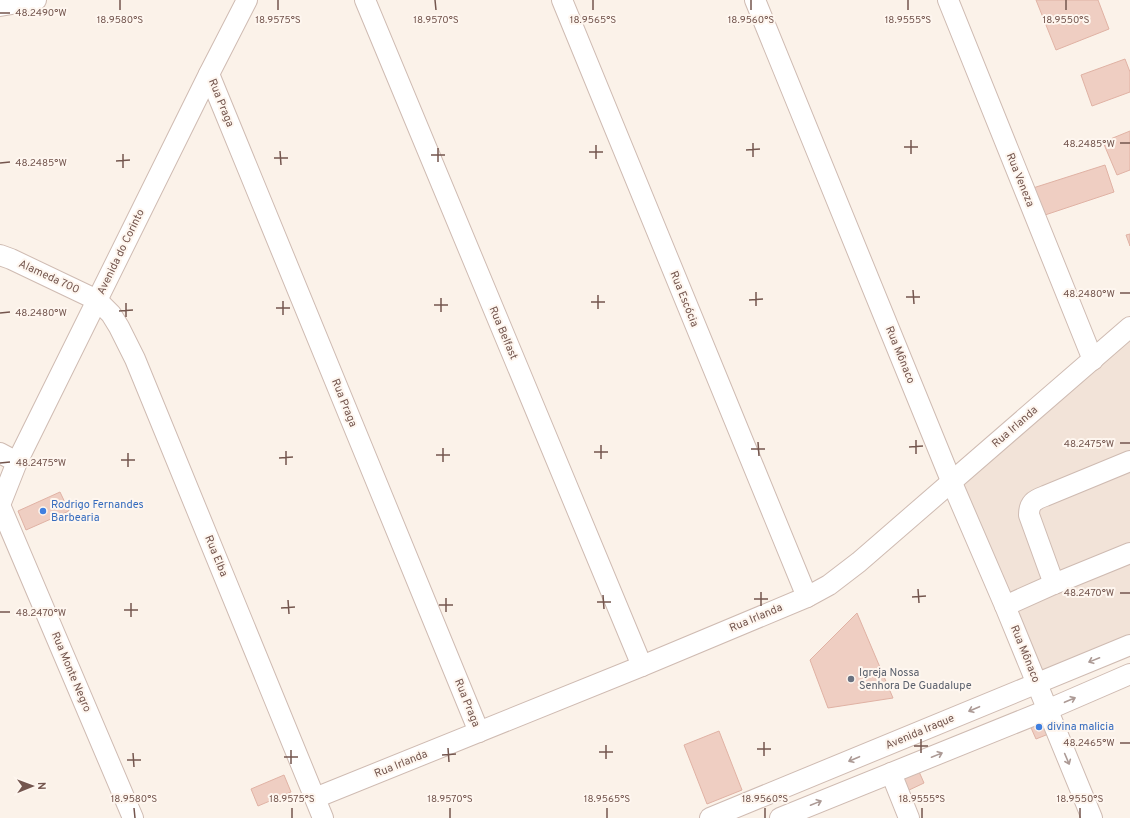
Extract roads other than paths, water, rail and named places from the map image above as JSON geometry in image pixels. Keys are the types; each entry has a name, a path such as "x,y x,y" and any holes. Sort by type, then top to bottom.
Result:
{"street":[{"path":"0,6 36,0"},
{"name":"Avenida do Corinto","path":"0,505 9,457 97,300 208,74 247,0"},
{"name":"Rua Belfast","path":"365,0 642,666"},
{"name":"Rua Escócia","path":"562,0 807,597"},
{"name":"Rua Mônaco","path":"755,0 952,482 1006,606 1092,818"},
{"name":"Rua Veneza","path":"948,0 1093,360"},
{"name":"Rua Praga","path":"208,74 479,732"},
{"name":"Alameda 700","path":"0,255 97,300"},
{"name":"Rua Elba","path":"97,300 111,314 130,347 323,818"},
{"name":"Rua Irlanda","path":"315,798 642,666 807,597 829,584 859,562 1130,327"},
{"path":"1054,584 1029,515 1031,504 1034,500 1130,461"},
{"name":"Rua Monte Negro","path":"0,505 133,818"},
{"path":"1006,606 1054,584 1130,553"},
{"name":"Avenida Iraque","path":"710,818 1130,645"},
{"path":"780,818 1047,710 1130,674"},
{"path":"891,773 909,818"}],"place":[{"name":"Rodrigo Fernandes Barbearia","path":"43,511"},
{"name":"Igreja Nossa Senhora De Guadalupe","path":"851,679"},
{"name":"divina malicia","path":"1039,727"}]}
